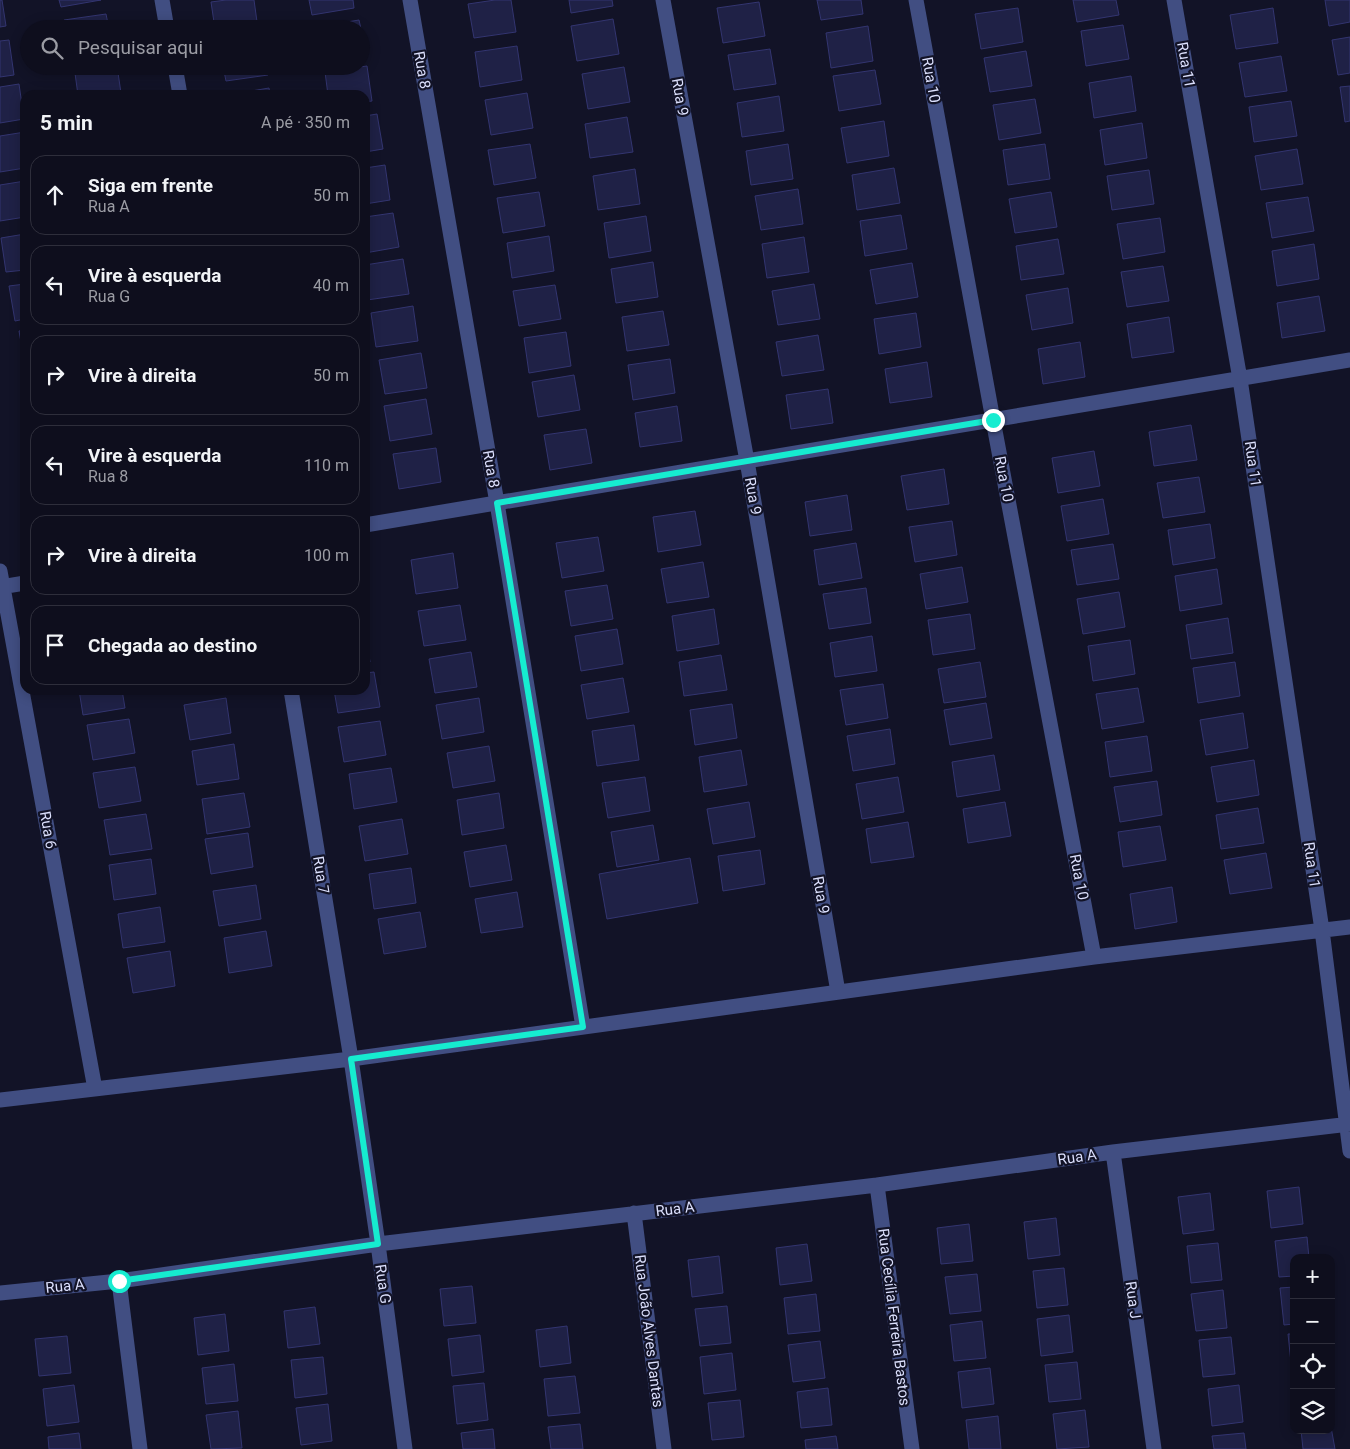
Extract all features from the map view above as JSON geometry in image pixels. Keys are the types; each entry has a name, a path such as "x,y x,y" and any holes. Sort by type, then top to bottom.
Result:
{"street":[{"path":"162,0 166,20"},
{"name":"Rua 8","path":"410,0 497,503 583,1027"},
{"name":"Rua 9","path":"663,0 747,461 838,992"},
{"name":"Rua 10","path":"916,0 1094,957"},
{"name":"Rua 11","path":"1174,0 1240,378 1322,930 1350,1151"},
{"path":"177,75 179,90"},
{"path":"370,524 1350,360"},
{"name":"Rua 6","path":"0,571 1,587 20,688"},
{"path":"1,587 20,584"},
{"name":"Rua 6","path":"21,695 95,1089"},
{"name":"Rua 7","path":"292,695 351,1059"},
{"path":"0,1100 351,1059 1094,957 1350,927"},
{"name":"Rua G","path":"351,1059 405,1449"},
{"name":"Rua A","path":"0,1293 119,1281 378,1244 878,1185 1113,1152 1348,1125"},
{"name":"Rua J","path":"1113,1152 1154,1449"},
{"name":"Rua Cecília Ferreira Bastos","path":"878,1185 912,1449"},
{"name":"Rua João Alves Dantas","path":"634,1214 664,1449"},
{"path":"119,1281 140,1449"}],"building":[{"path":"0,0 2,0 6,26 0,27"},
{"path":"59,0 101,0 61,7"},
{"path":"254,0 257,20 214,20 211,2"},
{"path":"309,0 353,0 354,8 312,15"},
{"path":"511,0 516,32 474,38 468,4"},
{"path":"569,0 612,0 613,6 571,13"},
{"path":"817,0 861,0 863,14 821,20"},
{"path":"1073,0 1116,0 1119,15 1077,22"},
{"path":"1325,0 1350,0 1350,22 1329,26"},
{"path":"759,2 765,36 723,43 717,8"},
{"path":"1018,8 1023,42 981,49 975,14"},
{"path":"1273,8 1278,43 1236,49 1230,15"},
{"path":"106,14 107,20 64,20"},
{"path":"613,19 619,54 577,61 571,26"},
{"path":"1123,25 1129,59 1086,66 1081,31"},
{"path":"868,26 873,61 831,68 826,33"},
{"path":"1350,37 1350,73 1338,75 1332,40"},
{"path":"9,40 14,75 0,77 0,41"},
{"path":"517,46 522,80 480,87 475,52"},
{"path":"770,49 776,84 734,90 728,55"},
{"path":"1026,51 1032,86 990,92 984,58"},
{"path":"1281,56 1287,91 1245,97 1239,63"},
{"path":"624,67 630,102 588,109 582,74"},
{"path":"875,70 881,104 839,111 833,76"},
{"path":"75,75 118,75 121,90 77,90"},
{"path":"225,75 268,75 226,81"},
{"path":"325,75 368,75 372,101 370,101 370,90 327,90"},
{"path":"1131,76 1136,111 1094,118 1089,83"},
{"path":"19,84 20,120 0,123 0,87"},
{"path":"1350,86 1350,121 1345,122 1340,87"},
{"path":"527,93 533,128 491,135 485,100"},
{"path":"779,96 784,131 742,137 737,103"},
{"path":"1035,99 1041,133 999,140 993,105"},
{"path":"1291,101 1297,136 1254,142 1249,107"},
{"path":"377,114 383,149 370,151 370,115"},
{"path":"627,117 633,152 590,158 585,124"},
{"path":"884,121 889,156 847,163 841,128"},
{"path":"1142,123 1147,158 1105,165 1100,130"},
{"path":"20,133 20,169 0,172 0,136"},
{"path":"530,144 536,178 494,185 488,150"},
{"path":"788,144 793,179 751,185 746,151"},
{"path":"1045,144 1050,179 1008,185 1003,150"},
{"path":"1297,149 1303,184 1261,190 1255,156"},
{"path":"385,165 390,200 370,203 370,167"},
{"path":"894,168 900,203 857,210 852,175"},
{"path":"635,169 640,204 598,210 593,176"},
{"path":"1149,170 1154,204 1112,210 1107,176"},
{"path":"20,182 20,218 0,221 0,185"},
{"path":"798,189 803,224 761,230 755,196"},
{"path":"539,192 545,226 503,233 497,198"},
{"path":"1051,192 1057,227 1015,233 1009,199"},
{"path":"1308,197 1314,231 1272,238 1266,203"},
{"path":"393,213 399,247 370,252 370,216"},
{"path":"901,215 907,249 865,256 860,221"},
{"path":"646,216 651,251 609,258 604,223"},
{"path":"1160,218 1165,252 1123,259 1117,224"},
{"path":"20,235 20,271 6,272 1,238"},
{"path":"549,236 554,271 512,278 507,243"},
{"path":"804,237 809,272 767,278 762,244"},
{"path":"1058,239 1064,274 1021,280 1016,246"},
{"path":"1314,244 1319,279 1277,286 1272,251"},
{"path":"403,259 409,294 370,300 370,264"},
{"path":"653,262 658,297 616,303 611,269"},
{"path":"912,263 918,297 876,304 870,270"},
{"path":"1163,266 1169,301 1127,307 1121,272"},
{"path":"814,284 820,319 778,325 772,291"},
{"path":"20,285 20,320 15,321 9,286"},
{"path":"555,285 561,319 519,326 513,291"},
{"path":"1068,288 1073,323 1032,330 1026,295"},
{"path":"1319,296 1325,331 1282,338 1277,303"},
{"path":"413,306 418,341 376,347 371,313"},
{"path":"663,311 669,345 627,351 622,317"},
{"path":"916,313 921,347 879,354 874,319"},
{"path":"1169,317 1174,352 1132,358 1127,324"},
{"path":"566,332 571,366 529,373 524,338"},
{"path":"818,335 824,370 782,376 776,342"},
{"path":"1080,342 1085,377 1043,384 1038,349"},
{"path":"421,353 427,388 385,394 379,360"},
{"path":"670,359 675,393 633,400 628,365"},
{"path":"927,362 932,397 890,403 885,369"},
{"path":"574,375 580,410 538,417 532,382"},
{"path":"828,389 833,423 791,429 786,395"},
{"path":"426,399 432,434 390,441 384,406"},
{"path":"677,406 682,441 640,447 635,413"},
{"path":"1191,425 1197,460 1154,466 1149,432"},
{"path":"586,429 592,463 550,470 544,435"},
{"path":"436,448 441,482 399,489 393,454"},
{"path":"1094,451 1100,486 1058,493 1052,458"},
{"path":"944,469 949,504 907,510 901,476"},
{"path":"1199,477 1205,512 1163,518 1157,483"},
{"path":"847,495 852,530 810,536 805,502"},
{"path":"1103,499 1109,534 1067,541 1061,506"},
{"path":"695,511 701,545 658,552 653,517"},
{"path":"952,521 957,555 915,562 909,527"},
{"path":"1210,524 1215,558 1173,565 1168,530"},
{"path":"598,537 604,571 562,578 556,543"},
{"path":"856,543 862,578 819,585 814,550"},
{"path":"1113,544 1119,579 1077,585 1071,550"},
{"path":"453,553 458,588 416,594 411,560"},
{"path":"703,562 709,597 667,603 661,569"},
{"path":"962,567 968,602 926,609 920,574"},
{"path":"1217,569 1222,604 1180,611 1175,576"},
{"path":"607,585 613,619 571,626 565,591"},
{"path":"866,588 871,623 829,629 823,594"},
{"path":"1119,592 1125,627 1083,634 1077,599"},
{"path":"460,605 466,640 424,646 418,611"},
{"path":"714,609 719,644 677,651 672,616"},
{"path":"970,614 975,649 933,655 928,620"},
{"path":"1228,618 1233,653 1191,659 1186,625"},
{"path":"617,629 623,664 581,671 575,636"},
{"path":"872,636 877,671 835,677 830,643"},
{"path":"1130,640 1135,674 1093,681 1088,646"},
{"path":"471,652 477,687 435,693 429,659"},
{"path":"721,655 727,690 684,696 679,662"},
{"path":"980,662 986,697 944,703 938,669"},
{"path":"1235,662 1240,696 1198,703 1193,668"},
{"path":"370,672 374,672 380,707 338,713 335,695 370,695"},
{"path":"623,678 629,712 587,719 581,685"},
{"path":"883,684 888,718 846,725 840,690"},
{"path":"1138,688 1144,722 1102,729 1096,694"},
{"path":"80,695 123,695 125,708 83,715"},
{"path":"226,698 231,733 190,740 184,705"},
{"path":"479,698 484,732 442,739 436,705"},
{"path":"986,703 992,738 950,745 944,710"},
{"path":"732,704 737,738 695,745 690,710"},
{"path":"1243,713 1248,748 1206,755 1200,720"},
{"path":"129,719 135,753 93,760 87,725"},
{"path":"380,721 386,755 344,762 338,727"},
{"path":"634,725 639,760 597,766 592,731"},
{"path":"890,729 895,764 853,771 847,736"},
{"path":"1147,736 1152,771 1110,777 1105,742"},
{"path":"234,744 239,779 197,785 192,751"},
{"path":"489,746 495,781 453,788 447,753"},
{"path":"741,750 747,785 704,792 699,757"},
{"path":"994,755 1000,790 957,797 952,762"},
{"path":"1254,760 1259,795 1217,802 1211,767"},
{"path":"135,767 141,801 99,808 93,773"},
{"path":"391,768 397,802 354,809 349,774"},
{"path":"645,777 650,811 608,818 602,783"},
{"path":"898,777 904,812 862,819 856,784"},
{"path":"1157,781 1162,815 1120,822 1114,787"},
{"path":"244,793 250,827 207,834 202,799"},
{"path":"499,793 504,828 462,835 457,800"},
{"path":"749,802 755,837 713,844 707,809"},
{"path":"1005,802 1011,836 968,843 963,809"},
{"path":"1258,808 1264,843 1221,849 1216,815"},
{"path":"146,814 152,849 110,855 104,820"},
{"path":"402,819 408,854 365,861 359,826"},
{"path":"908,822 914,857 871,863 866,829"},
{"path":"653,825 659,860 617,867 611,832"},
{"path":"1160,826 1166,860 1123,867 1118,832"},
{"path":"248,833 253,867 211,874 205,839"},
{"path":"506,845 512,880 470,887 464,852"},
{"path":"760,850 765,884 723,891 718,856"},
{"path":"1266,853 1272,888 1230,894 1224,860"},
{"path":"690,858 698,903 607,919 599,874"},
{"path":"151,859 156,894 114,900 109,865"},
{"path":"411,868 416,903 374,909 369,874"},
{"path":"256,885 261,919 219,926 213,891"},
{"path":"1172,887 1177,922 1135,929 1130,894"},
{"path":"517,892 523,927 481,933 475,899"},
{"path":"160,907 165,942 123,948 118,914"},
{"path":"420,912 426,947 384,954 378,919"},
{"path":"266,931 272,966 229,973 224,938"},
{"path":"170,951 175,986 133,993 127,958"},
{"path":"1299,1187 1303,1224 1271,1228 1267,1191"},
{"path":"1210,1193 1214,1230 1183,1234 1178,1197"},
{"path":"1056,1218 1060,1255 1028,1259 1024,1222"},
{"path":"969,1224 973,1261 941,1264 937,1228"},
{"path":"1307,1237 1309,1254 1290,1254 1290,1276 1279,1277 1275,1241"},
{"path":"1218,1243 1222,1280 1191,1283 1187,1246"},
{"path":"807,1244 812,1281 780,1285 776,1248"},
{"path":"719,1256 723,1293 692,1297 688,1260"},
{"path":"1064,1268 1068,1305 1037,1308 1033,1271"},
{"path":"977,1274 981,1311 950,1314 945,1277"},
{"path":"472,1286 476,1323 444,1326 440,1289"},
{"path":"1290,1287 1290,1324 1284,1325 1280,1288"},
{"path":"1223,1290 1227,1328 1196,1331 1191,1294"},
{"path":"816,1294 820,1331 788,1334 784,1298"},
{"path":"727,1306 731,1343 700,1346 695,1309"},
{"path":"315,1307 320,1344 288,1348 284,1311"},
{"path":"225,1314 229,1351 198,1355 194,1318"},
{"path":"1069,1315 1073,1352 1041,1356 1037,1319"},
{"path":"982,1321 986,1358 954,1361 950,1325"},
{"path":"567,1326 571,1363 540,1367 536,1330"},
{"path":"1288,1334 1290,1334 1290,1353"},
{"path":"480,1335 484,1372 452,1376 448,1339"},
{"path":"67,1336 71,1373 39,1376 35,1339"},
{"path":"1231,1337 1235,1374 1203,1377 1199,1340"},
{"path":"820,1341 825,1378 793,1382 788,1345"},
{"path":"732,1353 736,1390 704,1394 700,1357"},
{"path":"323,1357 327,1394 295,1398 291,1360"},
{"path":"1077,1362 1081,1399 1049,1402 1045,1365"},
{"path":"234,1364 238,1401 206,1404 202,1368"},
{"path":"990,1368 994,1404 962,1408 958,1372"},
{"path":"575,1376 580,1413 548,1416 544,1379"},
{"path":"484,1383 488,1420 457,1424 453,1386"},
{"path":"74,1385 79,1422 47,1426 43,1389"},
{"path":"1239,1385 1243,1422 1212,1426 1208,1389"},
{"path":"828,1388 832,1425 801,1428 797,1392"},
{"path":"740,1400 744,1437 712,1440 708,1403"},
{"path":"328,1404 332,1441 301,1445 296,1408"},
{"path":"1085,1410 1089,1447 1057,1449 1053,1414"},
{"path":"238,1411 242,1448 211,1449 206,1415"},
{"path":"998,1416 1001,1449 969,1449 966,1420"},
{"path":"580,1424 583,1449 551,1449 548,1427"},
{"path":"493,1429 495,1449 463,1449 461,1433"},
{"path":"79,1433 81,1449 49,1449 48,1437"},
{"path":"1244,1433 1246,1449 1214,1449 1212,1436"},
{"path":"1301,1434 1332,1434 1335,1449 1303,1449"},
{"path":"836,1436 838,1449 806,1449 805,1440"}],"route":[{"path":"119,1281 378,1244 351,1059 583,1027 497,503 993,420"}]}
